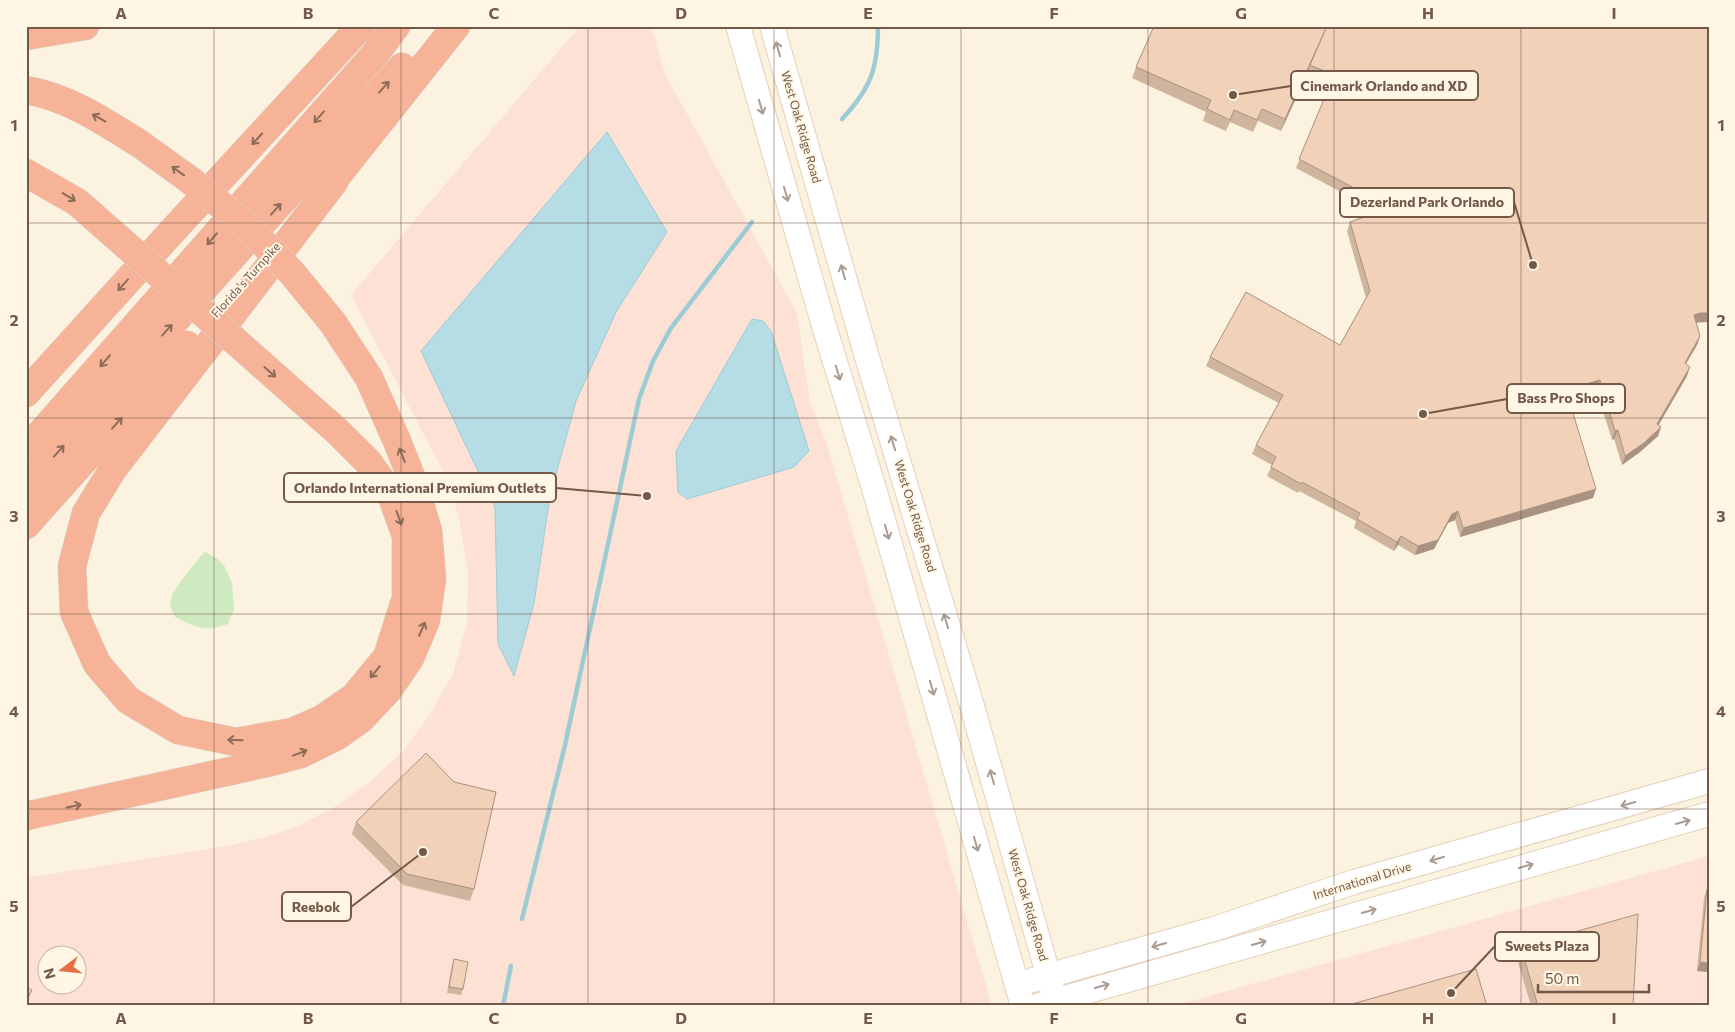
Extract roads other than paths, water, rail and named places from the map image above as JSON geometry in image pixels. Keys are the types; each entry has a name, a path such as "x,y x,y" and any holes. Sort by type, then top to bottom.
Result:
{"highway":[{"path":"26,36 85,26"},
{"path":"26,393 361,26"},
{"path":"26,450 375,54 396,26"},
{"path":"26,487 439,26"},
{"name":"Florida's Turnpike","path":"26,525 334,182 456,26"},
{"path":"26,90 43,93 97,116 140,144 190,180 248,227 292,273 333,323 369,378 397,441 420,503 428,531 432,579 426,620 410,658 389,689 361,719 336,736 300,754 270,762 26,816"},
{"path":"26,173 77,202 127,246 234,340 338,432 368,462 391,494 406,536 406,598 387,657 354,696 322,720 292,732 236,742 178,730 128,700 97,664 74,612 72,566 86,513 113,469 334,182"}],"street":[{"path":"738,26 1020,995"},
{"name":"West Oak Ridge Road","path":"772,26 869,364 970,699 1048,975 1049,1004"},
{"path":"824,326 844,349 869,364"},
{"name":"International Drive","path":"1020,995 1048,975 1214,929 1354,882 1709,781"},
{"path":"1049,1004 1709,814"},
{"path":"1479,880 1491,861 1507,847 1535,831"},
{"path":"1412,898 1444,879 1459,867 1475,848"}],"water":[{"path":"607,132 667,232 616,312 576,401 550,496 534,603 514,676 498,644 495,507 421,351"},
{"path":"752,319 763,321 771,331 809,451 794,467 687,499 678,492 676,451"}],"waterway":[{"path":"842,119 860,97 871,77 878,41 878,26"},
{"path":"522,919 565,745 639,399 653,361 671,328 752,222"},
{"path":"503,1006 511,966"}],"place":[{"name":"Cinemark Orlando and XD","path":"1233,95"},
{"name":"Dezerland Park Orlando","path":"1533,265"},
{"name":"Bass Pro Shops","path":"1423,414"},
{"name":"Orlando International Premium Outlets","path":"647,496"},
{"name":"Reebok","path":"423,852"},
{"name":"Sweets Plaza","path":"1451,993"}]}
